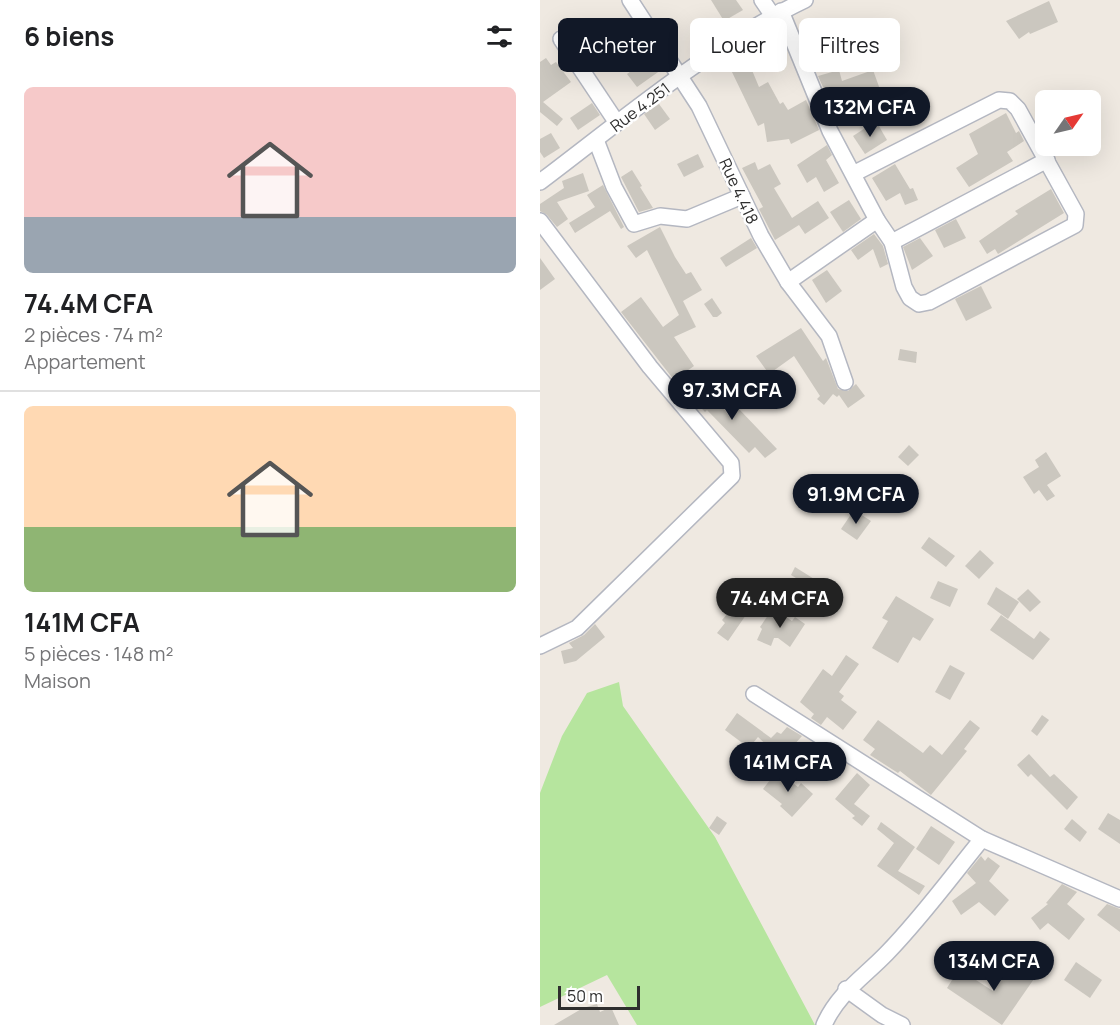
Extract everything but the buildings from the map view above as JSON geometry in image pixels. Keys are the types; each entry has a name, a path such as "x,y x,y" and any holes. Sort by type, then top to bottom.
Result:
{"street":[{"name":"Rue 4.418","path":"630,0 699,106 761,236 788,282 829,336 845,382"},
{"path":"762,0 777,14 830,131 877,220 892,242 904,287 910,298 919,304 929,302 1075,225 1076,214 1018,109 1010,101 999,100 853,174"},
{"name":"Rue 4.251","path":"540,182 680,77 777,14 805,0"},
{"path":"583,72 617,123"},
{"path":"596,140 614,187 634,224 660,216 687,219 742,196"},
{"path":"892,242 1047,160"},
{"path":"788,282 877,220"},
{"path":"540,221 650,367 731,463 733,469 732,476 577,628 540,646"},
{"path":"754,694 982,838 1120,899"},
{"path":"824,1025 846,989 902,937 982,838"},
{"path":"846,989 882,1015 902,1025"}],"green space":[{"path":"619,682 623,706 715,837 815,1025 637,1025 607,975 540,1007 540,793 562,736 587,693"}]}
